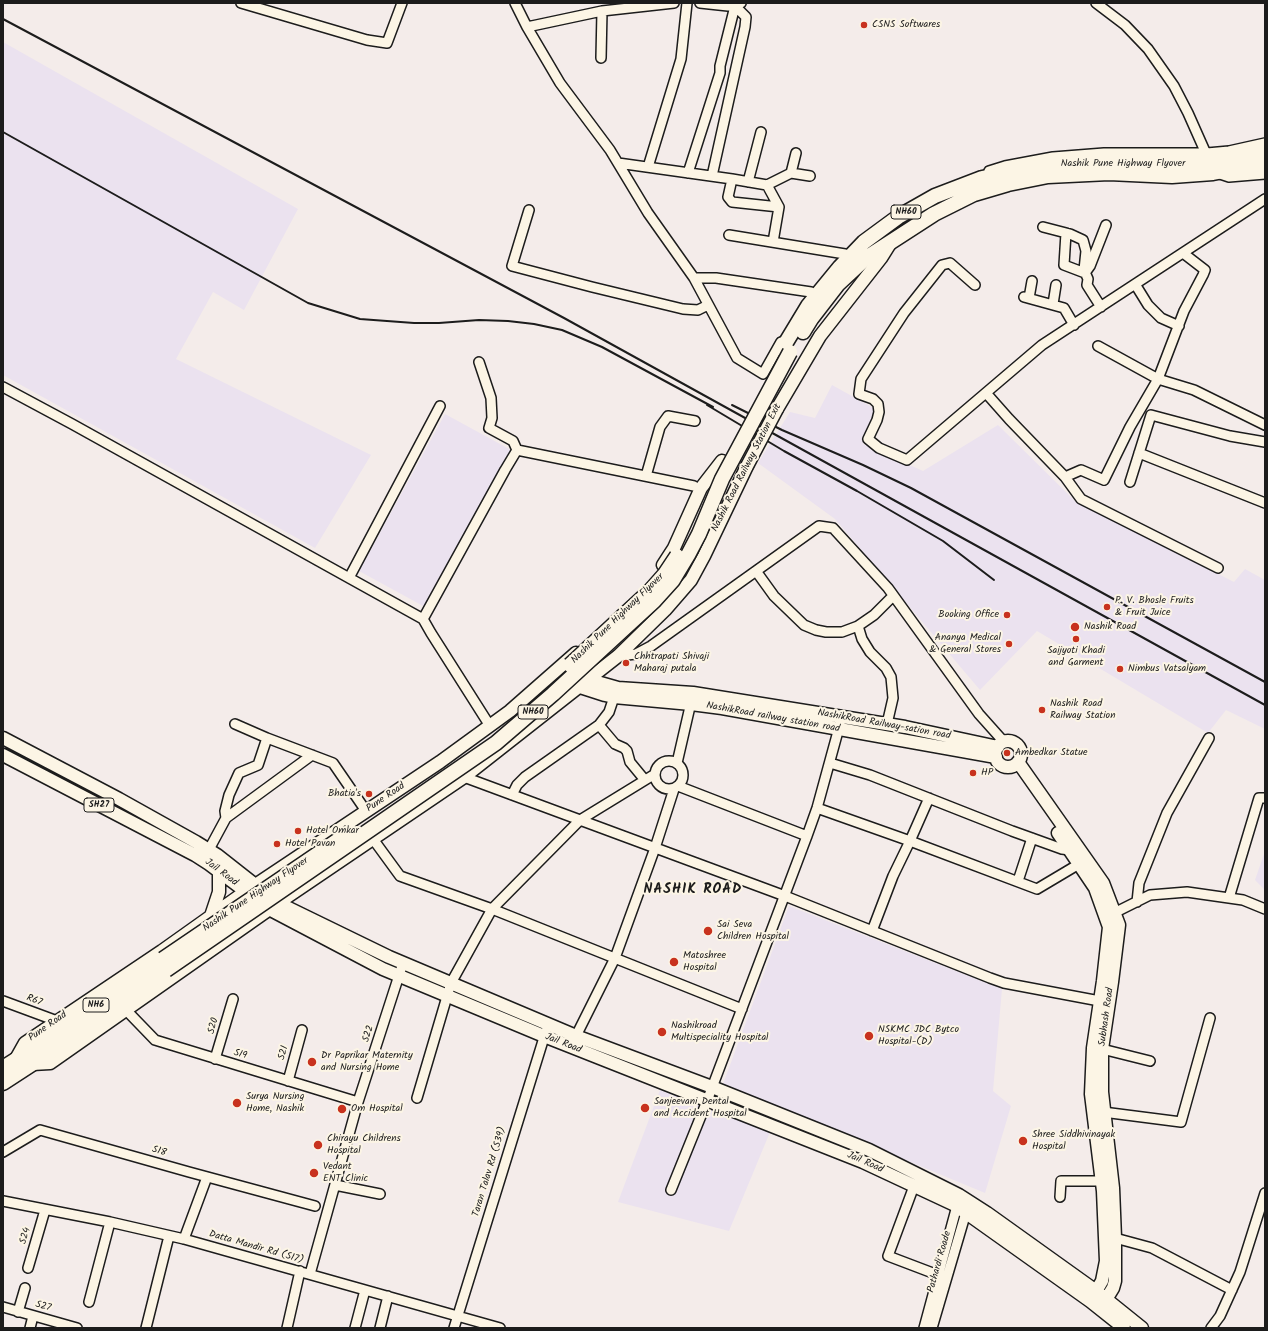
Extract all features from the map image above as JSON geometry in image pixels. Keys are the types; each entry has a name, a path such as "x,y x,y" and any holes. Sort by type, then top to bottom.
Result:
{"highway":[{"name":"NH60","path":"1210,163 1265,153"},
{"name":"Nashik Pune Highway Flyover","path":"8,1062 44,1042 165,964 496,743 553,694 654,601 673,580 699,534 722,479 808,306 840,267 864,242 898,217 935,196 982,178 1066,163 1210,163"},
{"name":"NH60","path":"1210,163 1265,163"},
{"name":"Nashik Pune Highway Flyover","path":"3,1083 32,1064 165,964 484,740 524,709 650,591 665,574 678,554 722,460 786,350 838,284 866,258 934,214 974,194 1008,184 1048,176 1109,174 1172,176 1210,163"}],"main road":[{"name":"Nashik Road Railway Station Exit","path":"32,1064 50,1062 274,906 464,777 618,656 665,610 691,580 777,409 820,336 881,258 891,242"},
{"name":"Pune Road","path":"8,1062 25,1043 250,888 440,762 510,711 600,632 651,583 674,548 698,487 722,460"},
{"name":"NashikRoad Railway-sation road","path":"554,673 583,683 887,724 999,748"},
{"name":"NashikRoad railway station road","path":"583,683 614,697 692,698 756,714 839,729 999,748"},
{"path":"3,738 119,799 210,855"},
{"path":"1011,741 1018,745 1021,752 1015,764 1004,766 998,761 999,748 1011,741"},
{"name":"Jail Road","path":"3,755 210,855 274,906 383,969 544,1036 863,1162 914,1186 963,1204"},
{"name":"Subhash Road","path":"1015,764 1095,888 1110,927 1102,1049 1102,1092 1103,1112 1113,1188 1115,1281 1113,1288 1098,1300"},
{"name":"Subhash Road","path":"1015,764 1103,883 1119,926 1105,1002 1093,1048 1091,1094 1102,1181 1106,1261 1098,1300"},
{"name":"Jail Road","path":"210,855 219,871 250,888"},
{"path":"211,916 219,892 219,871"},
{"name":"Jail Road","path":"274,906 403,963 576,1036 869,1150 963,1204"},
{"path":"963,1204 987,1212 1098,1300 1142,1328"},
{"path":"1098,1300 1124,1328"}],"street":[{"path":"241,3 367,40 387,43 402,3"},
{"path":"515,3 527,27 560,83 618,163 648,213 694,278 737,358 763,374 811,292 845,254 908,206 955,182 1005,166 1053,157 1104,153 1210,163 1230,150 1265,142"},
{"path":"527,27 602,11 674,3"},
{"path":"648,167 681,59 687,3"},
{"path":"700,3 738,4"},
{"path":"1096,3 1125,25 1148,49 1174,86 1210,163 1229,177 1265,174"},
{"path":"688,173 720,72 720,66 738,4"},
{"path":"712,176 745,27 746,17 738,4"},
{"path":"601,58 602,11"},
{"path":"748,182 761,132"},
{"path":"791,173 796,153"},
{"path":"618,163 732,179 767,186 791,173 810,176"},
{"path":"732,179 728,197 732,202 779,207"},
{"path":"767,186 779,207 773,242"},
{"path":"974,285 950,263 942,265 904,313 861,379 859,394 873,399 878,404 877,420 868,439 879,448 907,460 1042,345 1265,199"},
{"path":"529,210 512,266 682,309 698,310 708,305"},
{"path":"1085,273 1090,266 1106,225"},
{"path":"1044,227 1081,238 1085,245 1086,256 1084,270 1088,279 1087,285 1101,307"},
{"path":"1066,233 1064,265 1085,273"},
{"path":"729,235 845,254"},
{"path":"1065,477 1081,470 1104,480 1130,427 1158,379 1184,311 1205,270 1183,253"},
{"path":"694,278 716,278 811,292"},
{"path":"1032,281 1026,297 1064,308 1074,325"},
{"path":"1135,284 1148,305 1161,318 1179,326"},
{"path":"1053,304 1056,285"},
{"path":"1098,346 1158,379 1194,390 1265,425"},
{"path":"479,362 491,398 492,418 489,428 513,440 517,450"},
{"path":"3,387 423,619 490,726"},
{"path":"986,393 1065,477 1081,499 1218,568"},
{"path":"349,578 440,406"},
{"path":"1130,482 1151,415 1230,436 1265,442"},
{"path":"646,476 660,427 668,416 695,421"},
{"path":"517,450 698,487"},
{"path":"423,619 517,450"},
{"path":"1139,453 1265,503"},
{"path":"618,656 636,654 651,646 818,526 833,528 894,596 979,714 999,748"},
{"path":"756,571 774,596 804,625 816,630 842,632 858,626 874,615 894,596"},
{"path":"858,626 862,639 870,652 886,668 891,677 894,698 887,724"},
{"path":"512,795 517,785 525,777 599,725 610,712 614,697"},
{"path":"677,763 692,698"},
{"path":"672,1190 807,836 817,808 843,717"},
{"path":"235,724 333,763 366,811"},
{"path":"599,725 616,744 627,751 630,762 644,779"},
{"path":"226,818 225,810 229,795 239,773 258,765 267,738"},
{"path":"1137,902 1138,883 1167,813 1209,738"},
{"path":"210,855 226,818 312,755"},
{"path":"576,1036 615,958 676,787 683,779 682,770 677,763 669,760 661,763 655,774 657,783 664,788 676,787 807,836"},
{"path":"830,763 870,775 1032,838 1062,849 1070,850"},
{"path":"417,1098 451,983 492,909 580,820 644,779 655,774"},
{"path":"464,777 785,896 1004,983 1105,1002"},
{"path":"872,931 892,876 910,841 929,798"},
{"path":"1229,898 1259,798 1265,798"},
{"path":"817,808 1038,889 1079,864"},
{"path":"1018,881 1032,838"},
{"path":"373,839 400,876 492,909 742,1009"},
{"path":"1114,913 1150,896 1187,892 1243,900 1265,909"},
{"name":"S22","path":"310,1274 358,1102 403,963"},
{"name":"S20","path":"216,1059 233,999"},
{"name":"R67","path":"3,1001 57,1021"},
{"name":"S19","path":"126,1010 155,1040 358,1102"},
{"path":"1103,1112 1180,1122 1210,1018"},
{"name":"Taran Talav Rd (S39)","path":"454,1328 548,1024"},
{"name":"S21","path":"288,1081 302,1030"},
{"path":"1102,1049 1150,1061"},
{"name":"S18","path":"3,1152 40,1130 315,1206"},
{"path":"184,1239 207,1177"},
{"path":"1060,1197 1061,1181 1102,1181"},
{"path":"335,1185 380,1194"},
{"path":"914,1186 888,1256 938,1275"},
{"path":"1211,1328 1220,1316 1240,1272 1265,1193"},
{"name":"Datta Mandir Rd (S17)","path":"3,1201 110,1222 184,1239 500,1328"},
{"path":"924,1328 938,1275 963,1204"},
{"name":"Pathardi Roade","path":"932,1328 963,1204"},
{"name":"S24","path":"28,1268 44,1210"},
{"path":"89,1302 110,1222"},
{"path":"146,1328 169,1236"},
{"path":"1115,1238 1152,1248 1232,1290"},
{"path":"287,1328 300,1271"},
{"path":"18,1312 25,1288"},
{"path":"355,1328 365,1290"},
{"path":"380,1328 388,1296"},
{"name":"S27","path":"3,1308 77,1328"},
{"path":"30,1328 33,1316"}],"shaded area":[{"path":"3,42 298,209 244,310 213,292 176,359 371,455 315,548 3,375"},
{"path":"832,385 877,410 863,444 923,471 998,425 1076,502 1234,582 1245,569 1265,580 1265,729 1226,710 1208,733 1037,631 980,690 835,519 758,463 790,412 815,418"},
{"path":"445,414 511,450 425,607 359,571"},
{"path":"1265,851 1265,890 1255,880"},
{"name":"NSKMC JDC Bytco Hospital-(D)","path":"789,906 1002,989 993,1091 1011,1106 985,1193 723,1084"},
{"path":"660,1090 770,1132 729,1231 618,1202"}],"railway":[{"path":"3,19 564,318 1265,705"},
{"path":"3,132 308,303 360,319 414,323 479,320 508,321 534,324 562,330 602,347 713,407"},
{"path":"707,405 784,451 943,541 994,580"},
{"path":"732,405 782,430 863,465 911,488 1265,682"}],"place":[{"name":"CSNS Softwares","path":"864,25"},
{"name":"P. V. Bhosle Fruits & Fruit Juice","path":"1107,607"},
{"name":"Booking Office","path":"1007,615"},
{"name":"Nashik Road","path":"1075,627"},
{"name":"Saijyoti Khadi and Garment","path":"1076,639"},
{"name":"Ananya Medical & General Stores","path":"1009,644"},
{"name":"Chhtrapati Shivaji Maharaj putala","path":"626,663"},
{"name":"Nimbus Vatsalyam","path":"1120,669"},
{"name":"Nashik Road Railway Station","path":"1042,710"},
{"name":"Ambedkar Statue","path":"1007,753"},
{"name":"HP","path":"973,773"},
{"name":"Bhatia's","path":"369,794"},
{"name":"Hotel Omkar","path":"298,831"},
{"name":"Hotel Pavan","path":"277,844"},
{"name":"Sai Seva Children Hospital","path":"708,931"},
{"name":"Matoshree Hospital","path":"674,962"},
{"name":"Nashikroad Multispeciality Hospital","path":"662,1032"},
{"name":"NSKMC JDC Bytco Hospital-(D)","path":"869,1036"},
{"name":"Dr Paprikar Maternity and Nursing Home","path":"312,1062"},
{"name":"Surya Nursing Home, Nashik","path":"237,1103"},
{"name":"Sanjeevani Dental and Accident Hospital","path":"645,1108"},
{"name":"Om Hospital","path":"342,1109"},
{"name":"Shree Siddhivinayak Hospital","path":"1023,1141"},
{"name":"Chirayu Childrens Hospital","path":"318,1145"},
{"name":"Vedant ENT Clinic","path":"314,1173"}],"district":[{"name":"NASHIK ROAD","path":"693,891"}]}
